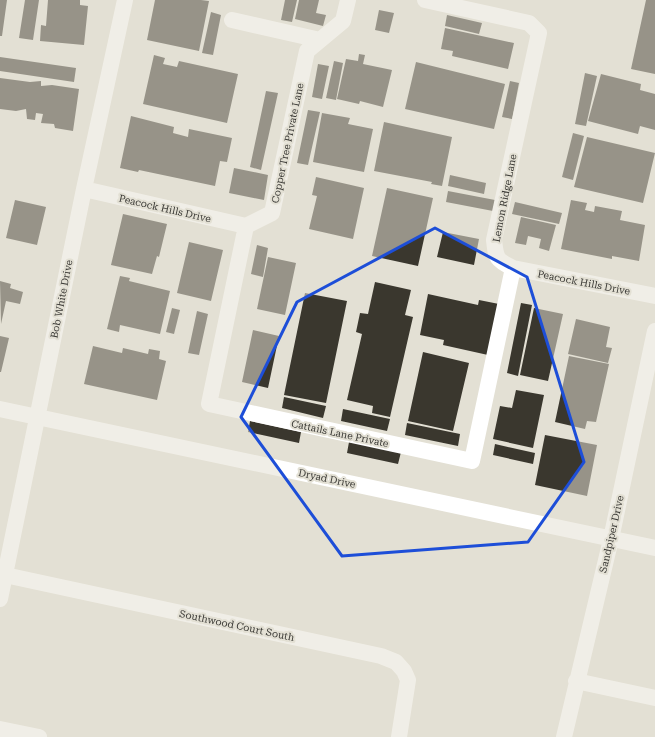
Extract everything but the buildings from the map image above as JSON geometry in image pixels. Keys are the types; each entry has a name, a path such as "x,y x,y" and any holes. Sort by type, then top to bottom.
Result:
{"street":[{"name":"Bob White Drive","path":"0,599 84,189 125,0"},
{"name":"Copper Tree Private Lane","path":"246,226 272,213 308,51 343,21 348,0"},
{"name":"Lemon Ridge Lane","path":"425,0 529,23 539,33 494,240 495,253 501,262 513,268"},
{"path":"232,20 320,40"},
{"name":"Peacock Hills Drive","path":"84,189 246,226"},
{"name":"Cattails Lane Private","path":"246,226 209,404 472,461 513,268"},
{"name":"Peacock Hills Drive","path":"513,268 655,296"},
{"name":"Sandpiper Drive","path":"564,737 576,681 611,539 655,331"},
{"name":"Dryad Drive","path":"0,409 655,548"},
{"name":"Southwood Court South","path":"5,575 381,656 396,662 404,671 408,680 399,735"},
{"path":"576,681 655,698"},
{"path":"0,729 39,737"}],"highlighted area":[{"path":"435,228 527,277 584,462 528,542 342,556 241,417 297,302"}]}
